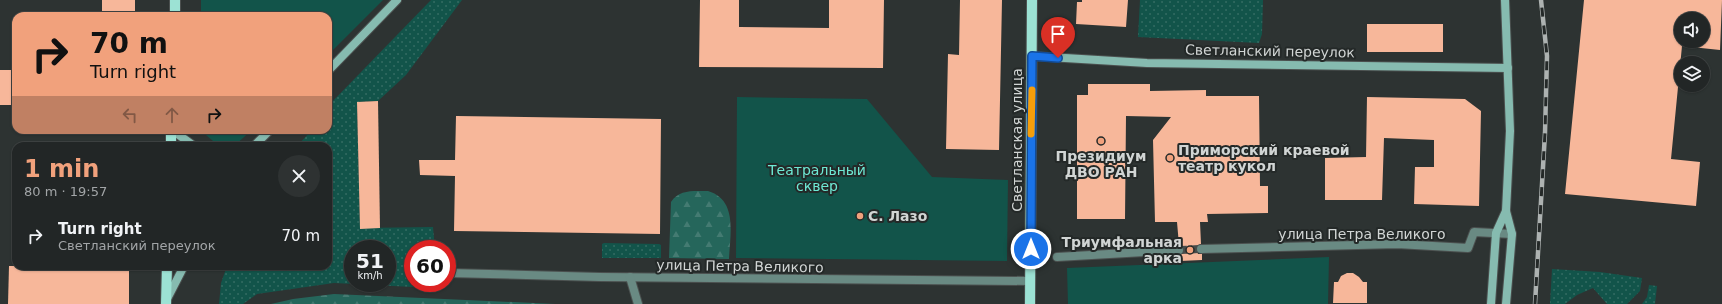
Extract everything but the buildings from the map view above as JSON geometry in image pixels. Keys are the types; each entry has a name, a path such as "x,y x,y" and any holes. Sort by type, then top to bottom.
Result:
{"main road":[{"path":"175,0 175,12"},
{"path":"332,67 397,0"},
{"name":"Светланская улица","path":"1030,304 1032,0"},
{"path":"1506,0 1510,131 1506,211 1512,234 1506,304"},
{"name":"Светланский переулок","path":"1032,56 1147,63 1508,68"},
{"path":"178,134 188,142"},
{"path":"258,142 266,134"},
{"path":"1490,304 1496,233 1506,211"},
{"path":"166,303 167,270"},
{"path":"166,303 182,270"}],"street":[{"name":"улица Петра Великого","path":"1201,249 1397,244 1468,248 1474,232 1512,234"},
{"path":"1056,257 1179,250"},
{"name":"улица Петра Великого","path":"456,273 630,277 1030,281"},
{"path":"630,277 638,304"}],"green space":[{"path":"201,0 383,0 332,51 332,12 201,12"},
{"path":"431,0 462,0 406,75 378,101 357,102 360,228 433,227 434,240 404,240 404,287 396,286 396,240 344,240 344,284 334,283 257,294 243,304 219,304 221,283 226,270 332,270 332,142 301,142 308,134 332,134 332,102"},
{"path":"1140,0 1263,0 1262,34 1259,43 1138,37"},
{"name":"Театральный сквер","path":"737,97 867,99 932,177 1008,180 1007,261 736,258"},
{"path":"205,134 247,134 238,142 214,142"},
{"path":"692,191 708,191 718,195 728,210 731,229 729,259 669,258 671,202 678,195 683,193"},
{"path":"602,244 659,244 661,245 661,258 602,258"},
{"path":"1329,257 1328,304 1068,304 1067,268"},
{"path":"1552,269 1600,272 1642,278 1640,291 1627,304 1607,304 1593,288 1577,295 1565,304 1550,304"},
{"path":"1649,285 1657,286 1655,304 1642,304 1647,297"},
{"path":"334,294 555,304 271,304 293,299"}],"tunnel":[{"path":"1179,250 1201,249"}],"railway":[{"path":"1535,304 1545,133 1547,56 1541,0"}],"slow traffic":[{"path":"1031,134 1032,90"}],"place":[{"name":"Президиум ДВО РАН","path":"1101,141"},
{"name":"Приморский краевой театр кукол","path":"1170,158"},
{"name":"С. Лазо","path":"860,216"},
{"name":"Триумфальная арка","path":"1190,250"}],"route":[{"path":"1031,249 1032,56 1058,58"}]}
